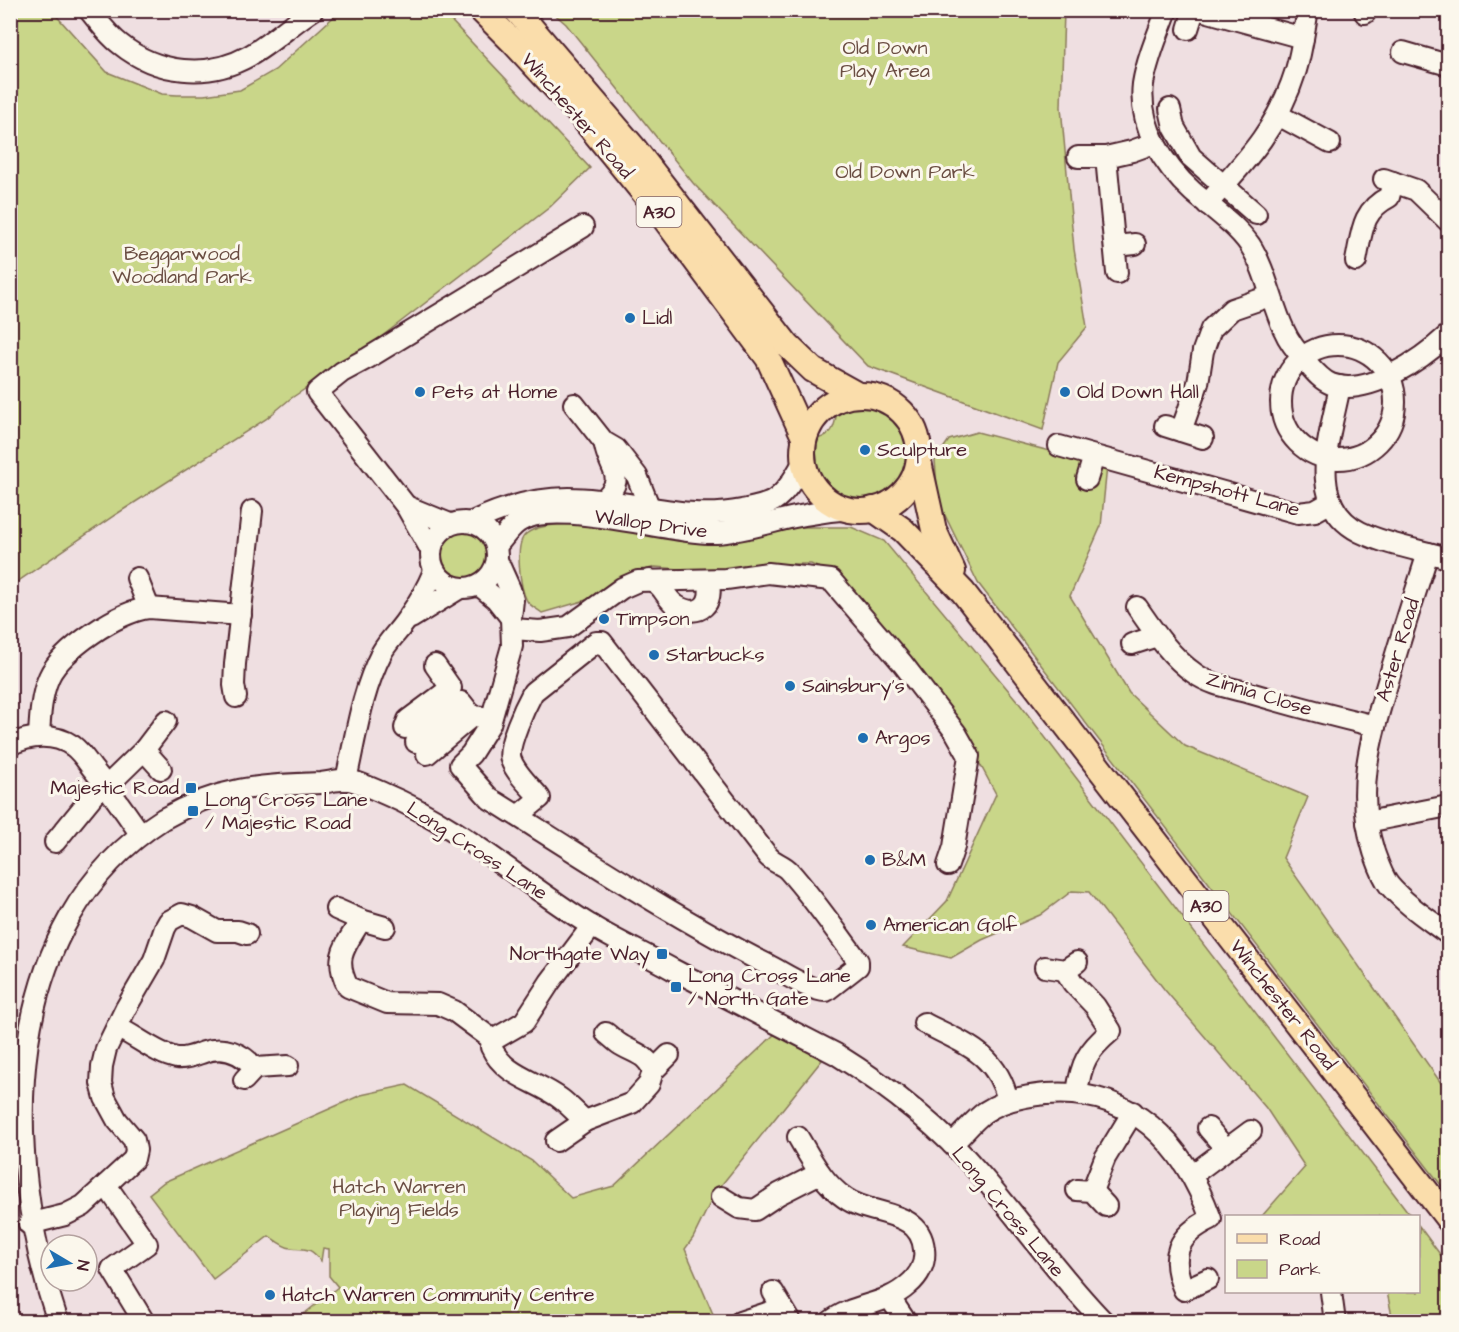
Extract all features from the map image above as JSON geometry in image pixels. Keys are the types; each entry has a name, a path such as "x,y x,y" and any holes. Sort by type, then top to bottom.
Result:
{"main road":[{"name":"Winchester Road","path":"481,10 577,111 661,214 768,358 804,437"},
{"name":"Winchester Road","path":"516,10 634,148 788,346 813,370 858,395"},
{"path":"858,395 888,402 904,412 918,440 918,460 912,484 903,496 891,504 862,509 834,503 815,486 804,461 804,437 814,418 826,406 841,398 858,395"},
{"name":"Winchester Road","path":"918,460 934,530 963,592"},
{"name":"Winchester Road","path":"862,509 903,530 963,592 1449,1219"}],"street":[{"path":"89,10 113,38 135,55 153,64 189,71 222,67 241,60 261,48 305,14"},
{"path":"1167,10 1149,59 1143,87 1146,113 1154,143 1173,172 1248,242 1258,261 1284,331 1302,358 1324,380 1340,386 1365,385 1445,344"},
{"path":"1201,10 1303,38"},
{"path":"1207,204 1225,186 1266,135 1278,115 1295,70 1308,10"},
{"path":"1402,52 1449,65"},
{"path":"1170,109 1174,127 1191,157 1256,214"},
{"path":"1278,115 1330,143"},
{"path":"1078,157 1106,157 1154,143"},
{"path":"1106,157 1117,273"},
{"path":"1356,261 1365,224 1371,210 1389,186 1420,193 1449,221"},
{"name":"Wallop Drive","path":"346,780 357,719 369,681 389,640 406,621 434,572 431,550 406,506 317,392 342,372 584,227"},
{"path":"1115,246 1135,244"},
{"path":"1203,438 1173,428 1198,383 1203,351 1211,329 1232,309 1270,296"},
{"path":"1330,345 1353,347 1374,357 1388,375 1394,390 1395,406 1391,422 1383,436 1372,448 1358,456 1342,459 1326,458 1312,453 1299,444 1290,433 1283,419 1281,397 1284,382 1291,369 1302,358 1315,349 1330,345"},
{"path":"1331,502 1325,479 1326,458 1340,386"},
{"path":"574,404 604,442 616,449 637,476 650,509"},
{"path":"602,501 614,488 616,479 615,469 607,457 604,442"},
{"name":"Kempshott Lane","path":"1059,446 1298,513 1315,512 1331,502 1345,522 1359,531 1449,558"},
{"path":"1088,479 1095,456"},
{"name":"Wallop Drive","path":"406,506 450,524 460,521 472,522 498,510 540,499 569,498 602,501 706,515 753,508 772,501 787,488 804,461"},
{"name":"Wallop Drive","path":"406,621 489,577 496,553 518,522 538,516 584,515 716,533 805,515 862,509"},
{"path":"236,696 229,663 241,615 252,511"},
{"path":"469,706 408,720 416,741 469,706 512,646 513,600 510,589 487,531 472,522"},
{"path":"431,550 439,534 450,524"},
{"name":"Aster Road","path":"1367,822 1364,793 1369,748 1428,553"},
{"path":"434,572 450,585 470,587 495,599 512,624 540,631 568,627 622,588 638,581 708,580 778,573 831,580 903,664 956,733 969,756 954,847 948,865"},
{"path":"137,578 149,608"},
{"path":"650,580 659,584 676,606 686,609 696,609 708,603 711,597 708,580"},
{"name":"Zinnia Close","path":"1137,607 1157,636 1194,673 1211,682 1307,710 1375,726"},
{"path":"39,736 44,691 47,680 57,664 81,643 118,619 149,608 241,615"},
{"path":"1131,644 1157,636"},
{"path":"435,665 469,706 478,744 460,765 490,799 702,930 820,991 826,991 858,966 858,961 787,868 771,861 766,855 602,642 596,642 533,692 510,754 512,762 540,798 518,816"},
{"path":"55,842 105,784 144,750 166,721"},
{"path":"10,745 29,737 39,736 59,740 75,747 139,832"},
{"path":"144,750 161,769"},
{"name":"Long Cross Lane","path":"58,1322 41,1273 29,1224 20,1165 16,1113 21,1008 42,952 71,899 107,858 139,832 192,803 227,791 263,785 346,780 391,797 432,818 592,926 836,1054 897,1095 952,1144 981,1174 1091,1317"},
{"path":"1449,806 1367,822 1379,867 1388,884 1418,912 1449,934"},
{"path":"336,909 385,927"},
{"path":"29,1224 74,1211 89,1201 131,1163 136,1150 134,1140 108,1106 101,1083 104,1057 126,1008 154,960 169,921 177,915 187,915 217,931 238,926"},
{"path":"361,920 340,959 340,972 348,987 387,1003 438,1004 454,1011 493,1040"},
{"path":"585,1121 560,1098 506,1069 496,1058 491,1047 493,1040 524,1022 550,982 592,926"},
{"path":"1045,966 1071,966 1073,983 1095,1006 1111,1031 1095,1045 1086,1057 1080,1072 1077,1093"},
{"path":"923,1021 978,1050 1000,1078 1008,1101"},
{"path":"118,1028 169,1056 187,1057 223,1049 241,1056 249,1074 288,1066"},
{"path":"606,1033 618,1044 643,1056 653,1071"},
{"path":"556,1142 585,1121 633,1103 649,1084 653,1071 669,1055"},
{"path":"952,1144 986,1112 1008,1101 1040,1094 1077,1093 1117,1104 1133,1112 1161,1134 1192,1175 1211,1219 1188,1235 1176,1258 1177,1271 1184,1290 1208,1279"},
{"path":"1107,1206 1084,1191 1133,1112"},
{"path":"1208,1128 1226,1149"},
{"path":"1192,1175 1251,1131"},
{"path":"798,1137 825,1181 845,1199 912,1223 920,1233 924,1246 924,1261 907,1286 890,1298 845,1311 830,1322"},
{"path":"721,1197 739,1208 755,1210 779,1194 820,1173"},
{"path":"106,1185 147,1244 112,1269 143,1320"},
{"path":"1331,1293 1335,1322"},
{"path":"890,1298 906,1322"},
{"path":"740,1322 782,1307"}],"green space":[{"name":"Beggarwood Woodland Park","path":"11,11 52,11 107,72 162,94 204,95 240,90 275,70 340,11 442,11 590,168 550,207 368,347 290,399 266,419 115,515 11,586"},
{"name":"Old Down Park","path":"551,11 1064,11 1061,107 1074,249 1087,327 1058,362 1043,430 868,366 693,183 566,24"},
{"path":"868,401 890,409 905,423 911,441 911,460 905,478 893,491 876,499 854,498 834,490 821,476 815,458 817,439 831,431 838,409 853,403"},
{"path":"977,432 1107,466 1101,526 1070,596 1129,693 1185,746 1308,797 1283,858 1448,1093 1448,1194 978,583 938,501 935,460 949,440"},
{"path":"571,524 622,530 749,535 798,527 851,527 884,541 1019,703 1410,1215 1263,1215 1305,1167 1266,1108 1164,989 1089,892 1072,891 1040,915 982,940 951,958 903,947 947,901 996,794 967,740 843,579 811,564 767,564 716,572 655,567 634,573 593,598 542,613 528,603 524,595 519,556 522,539 526,534 547,526"},
{"path":"465,531 481,538 488,554 481,570 465,577 449,570 442,554 449,538"},
{"name":"Hatch Warren Playing Fields","path":"777,1032 826,1055 715,1193 693,1238 685,1249 716,1321 295,1321 338,1287 329,1276 329,1249 323,1248 321,1261 310,1251 288,1247 269,1236 213,1279 149,1194 164,1182 361,1095 407,1085 532,1161 571,1198 614,1186"},
{"path":"1420,1227 1448,1265 1448,1321 1393,1321 1387,1293 1420,1293"}],"place":[{"name":"Lidl","path":"630,318"},
{"name":"Pets at Home","path":"420,392"},
{"name":"Old Down Hall","path":"1065,392"},
{"name":"Sculpture","path":"865,450"},
{"name":"Timpson","path":"604,619"},
{"name":"Starbucks","path":"654,655"},
{"name":"Sainsbury's","path":"790,686"},
{"name":"Argos","path":"863,738"},
{"name":"Majestic Road","path":"191,788"},
{"name":"Long Cross Lane / Majestic Road","path":"193,811"},
{"name":"B&M","path":"870,860"},
{"name":"American Golf","path":"871,925"},
{"name":"Northgate Way","path":"662,954"},
{"name":"Long Cross Lane / North Gate","path":"676,987"},
{"name":"Hatch Warren Community Centre","path":"270,1295"}],"park label":[{"name":"Old Down Play Area","path":"885,60"}]}
